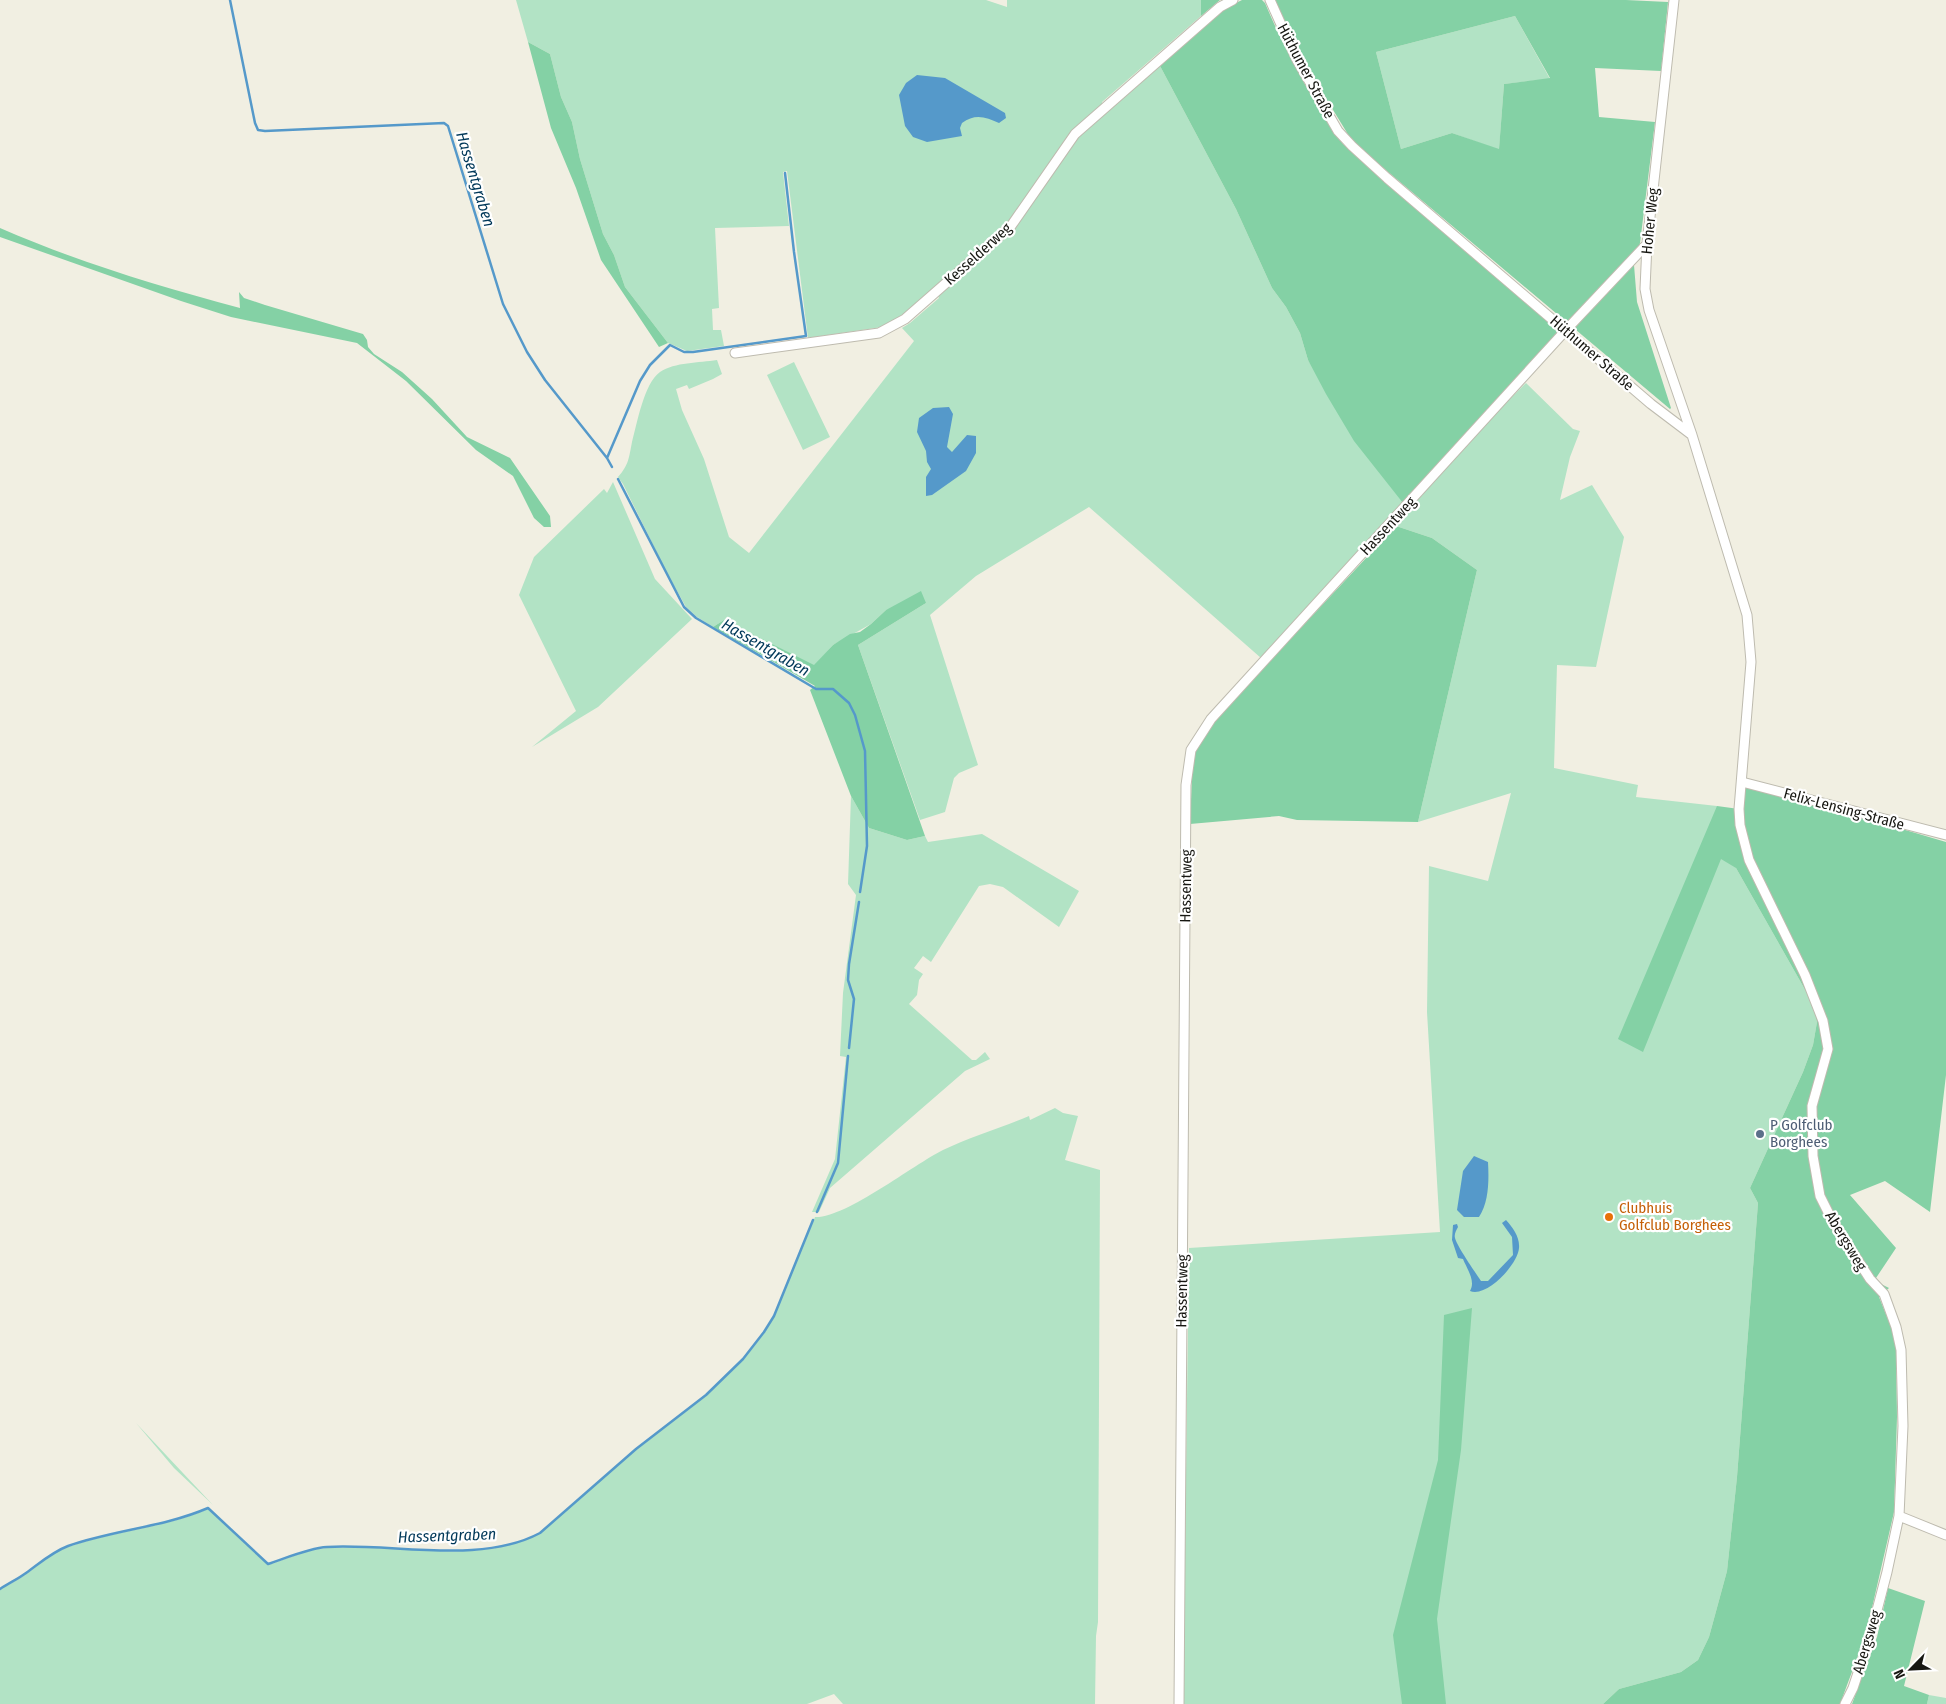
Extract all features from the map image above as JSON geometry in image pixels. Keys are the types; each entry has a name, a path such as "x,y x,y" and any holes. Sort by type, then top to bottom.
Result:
{"street":[{"name":"Kesselderweg","path":"735,352 879,333 905,319 1011,226 1075,134 1220,7 1233,0"},
{"name":"Hüthumer Straße","path":"1270,0 1297,60 1338,131 1352,146 1651,404 1692,435"},
{"name":"Hoher Weg","path":"1674,0 1647,244 1645,289 1649,310 1692,435"},
{"name":"Hassentweg","path":"1179,1704 1186,785 1191,750 1211,719 1566,330 1647,244"},
{"path":"1692,435 1747,615 1751,662 1742,782"},
{"name":"Felix-Lensing-Straße","path":"1742,782 1946,836"},
{"name":"Abergsweg","path":"1742,782 1740,825 1749,860 1805,975 1823,1021 1826,1034 1828,1049 1812,1106 1813,1156 1820,1196 1833,1222 1864,1271 1884,1294 1896,1327 1901,1350 1903,1426 1899,1516 1870,1637 1853,1688 1845,1704"},
{"path":"1899,1516 1946,1535"}],"green space":[{"path":"516,0 986,0 1007,7 1007,0 1201,0 1201,16 1102,102 1102,114 1159,64 1236,209 1272,288 1286,307 1300,333 1308,360 1404,503 1526,383 1573,429 1580,431 1570,457 1560,500 1592,485 1624,537 1596,667 1557,665 1554,768 1638,785 1636,797 1717,806 1736,868 1812,1002 1817,1022 1813,1045 1803,1072 1750,1188 1758,1203 1737,1477 1727,1571 1709,1637 1698,1660 1681,1672 1619,1689 1603,1704 1183,1704 1189,1248 1440,1232 1427,1012 1429,866 1488,881 1511,793 1418,822 1477,570 1432,538 1396,526 1389,518 1261,658 1089,507 976,576 930,615 978,765 959,773 954,778 945,812 920,820 858,645 926,603 886,610 871,624 833,645 814,666 724,620 713,627 686,607 618,477 628,461 645,394 654,377 673,366 717,360 722,374 689,389 687,385 676,389 682,410 704,459 729,537 749,553 914,341 902,328 939,298 935,290 904,316 882,327 808,338 787,171 783,172 789,226 715,228 719,308 712,309 713,330 721,330 724,346 687,351 668,343 625,287 614,255 603,234 580,159 572,122 561,97 550,54 528,42"},
{"path":"1201,0 1220,0 1201,16"},
{"path":"1242,0 1262,0 1265,3 1300,76 1343,144 1560,332 1403,503 1354,441 1326,394 1308,360 1300,333 1286,307 1272,288 1236,209 1159,64 1222,10"},
{"path":"1274,0 1626,0 1668,2 1661,71 1595,68 1599,117 1655,122 1640,243 1634,265 1637,302 1671,408 1362,150 1349,136 1308,69","holes":["1515,16 1550,78 1504,84 1499,149 1452,133 1401,149 1376,52"]},
{"path":"1515,16 1550,79 1504,84 1499,150 1452,133 1401,149 1376,52"},
{"path":"528,42 550,54 561,97 572,122 580,159 603,234 614,255 625,287 668,343 659,347 601,260 576,188 551,128"},
{"path":"0,228 59,252 179,291 240,308 239,292 244,298 363,334 367,340 368,347 374,354 402,372 432,399 467,437 510,458 550,516 551,527 544,527 534,518 513,476 476,450 406,381 357,343 231,317 181,301 0,237"},
{"path":"794,362 830,437 803,450 767,375"},
{"path":"613,482 655,579 692,619 598,707 532,747 576,711 519,595 534,557 604,489 607,493"},
{"path":"1396,526 1432,538 1477,570 1418,822 1297,820 1279,816 1190,824 1193,753 1213,722"},
{"path":"921,591 926,603 858,645 925,836 907,840 869,828 851,796 810,690 815,686 713,627 724,620 814,665 833,645 850,634 860,632 886,610"},
{"path":"1742,782 1946,842 1946,1075 1930,1212 1885,1181 1850,1195 1896,1248 1876,1278 1881,1284 1889,1288 1879,1297 1892,1329 1896,1348 1897,1417 1894,1512 1866,1634 1840,1704 1603,1704 1619,1689 1681,1672 1698,1660 1709,1637 1727,1571 1737,1477 1758,1203 1750,1188 1803,1072 1813,1045 1817,1022 1812,1002 1736,868 1721,859 1643,1052 1618,1039 1717,806 1739,809"},
{"path":"851,796 869,828 907,840 925,836 928,842 982,834 1079,891 1059,927 1003,887 990,884 979,886 931,962 923,956 914,968 923,974 919,980 917,995 909,1004 972,1060 976,1060 985,1052 990,1059 965,1071 830,1188 819,1212 812,1212 835,1159 846,1057 840,1056 843,993 856,895 848,884"},
{"path":"1055,1108 1063,1113 1078,1116 1065,1160 1100,1170 1098,1622 1095,1704 843,1704 834,1694 807,1704 0,1704 0,1589 68,1547 174,1521 208,1509 268,1565 305,1552 327,1548 353,1547 436,1551 490,1549 516,1543 540,1533 636,1450 706,1396 744,1359 765,1332 774,1316 815,1217 828,1215 860,1201 930,1157 953,1145 1029,1116 1030,1120"},
{"path":"1472,1308 1461,1450 1437,1619 1446,1704 1402,1704 1393,1635 1438,1460 1444,1315"},
{"path":"136,1423 213,1505 174,1468"},
{"path":"1888,1588 1925,1601 1904,1686 1929,1695 1927,1704 1852,1704 1877,1637"},
{"path":"1929,1695 1946,1698 1946,1704 1927,1704"}],"water":[{"path":"917,75 945,78 1005,113 1006,118 999,123 985,118 971,118 962,123 960,128 962,136 927,142 913,137 905,126 899,95 906,83"},
{"path":"949,407 953,414 947,447 952,452 967,435 976,436 976,453 966,471 932,495 926,496 926,477 931,469 927,462 926,451 917,432 919,418 933,408"},
{"path":"1474,1156 1488,1162 1487,1198 1479,1217 1464,1217 1457,1210 1463,1171"},
{"path":"1506,1220 1517,1236 1519,1248 1517,1255 1508,1270 1493,1285 1477,1292 1470,1291 1472,1283 1470,1275 1463,1259 1458,1258 1452,1240 1453,1225 1457,1224 1455,1238 1466,1259 1481,1281 1488,1281 1513,1255 1512,1237 1502,1223"}],"waterway":[{"name":"Hassentgraben","path":"230,0 258,130 444,123 448,126 503,304 527,352 545,380 607,458 612,467"},
{"path":"607,458 640,381 650,365 670,345 684,352 693,352 806,336 785,173"},
{"name":"Hassentgraben","path":"618,479 684,607 696,618 816,689 833,689 849,703 855,715 865,751 867,846 860,892"},
{"name":"Hassentgraben","path":"849,1048 854,999 848,980 849,964 859,902"},
{"name":"Hassentgraben","path":"817,1212 838,1163 848,1056"},
{"name":"Hassentgraben","path":"0,1589 62,1548 103,1536 174,1520 208,1508 268,1564 313,1549 327,1547 464,1550 491,1548 516,1543 540,1533 636,1449 706,1395 743,1359 774,1316 813,1220"}],"place":[{"name":"P Golfclub Borghees","path":"1760,1134"},
{"name":"Clubhuis Golfclub Borghees","path":"1609,1217"}]}
